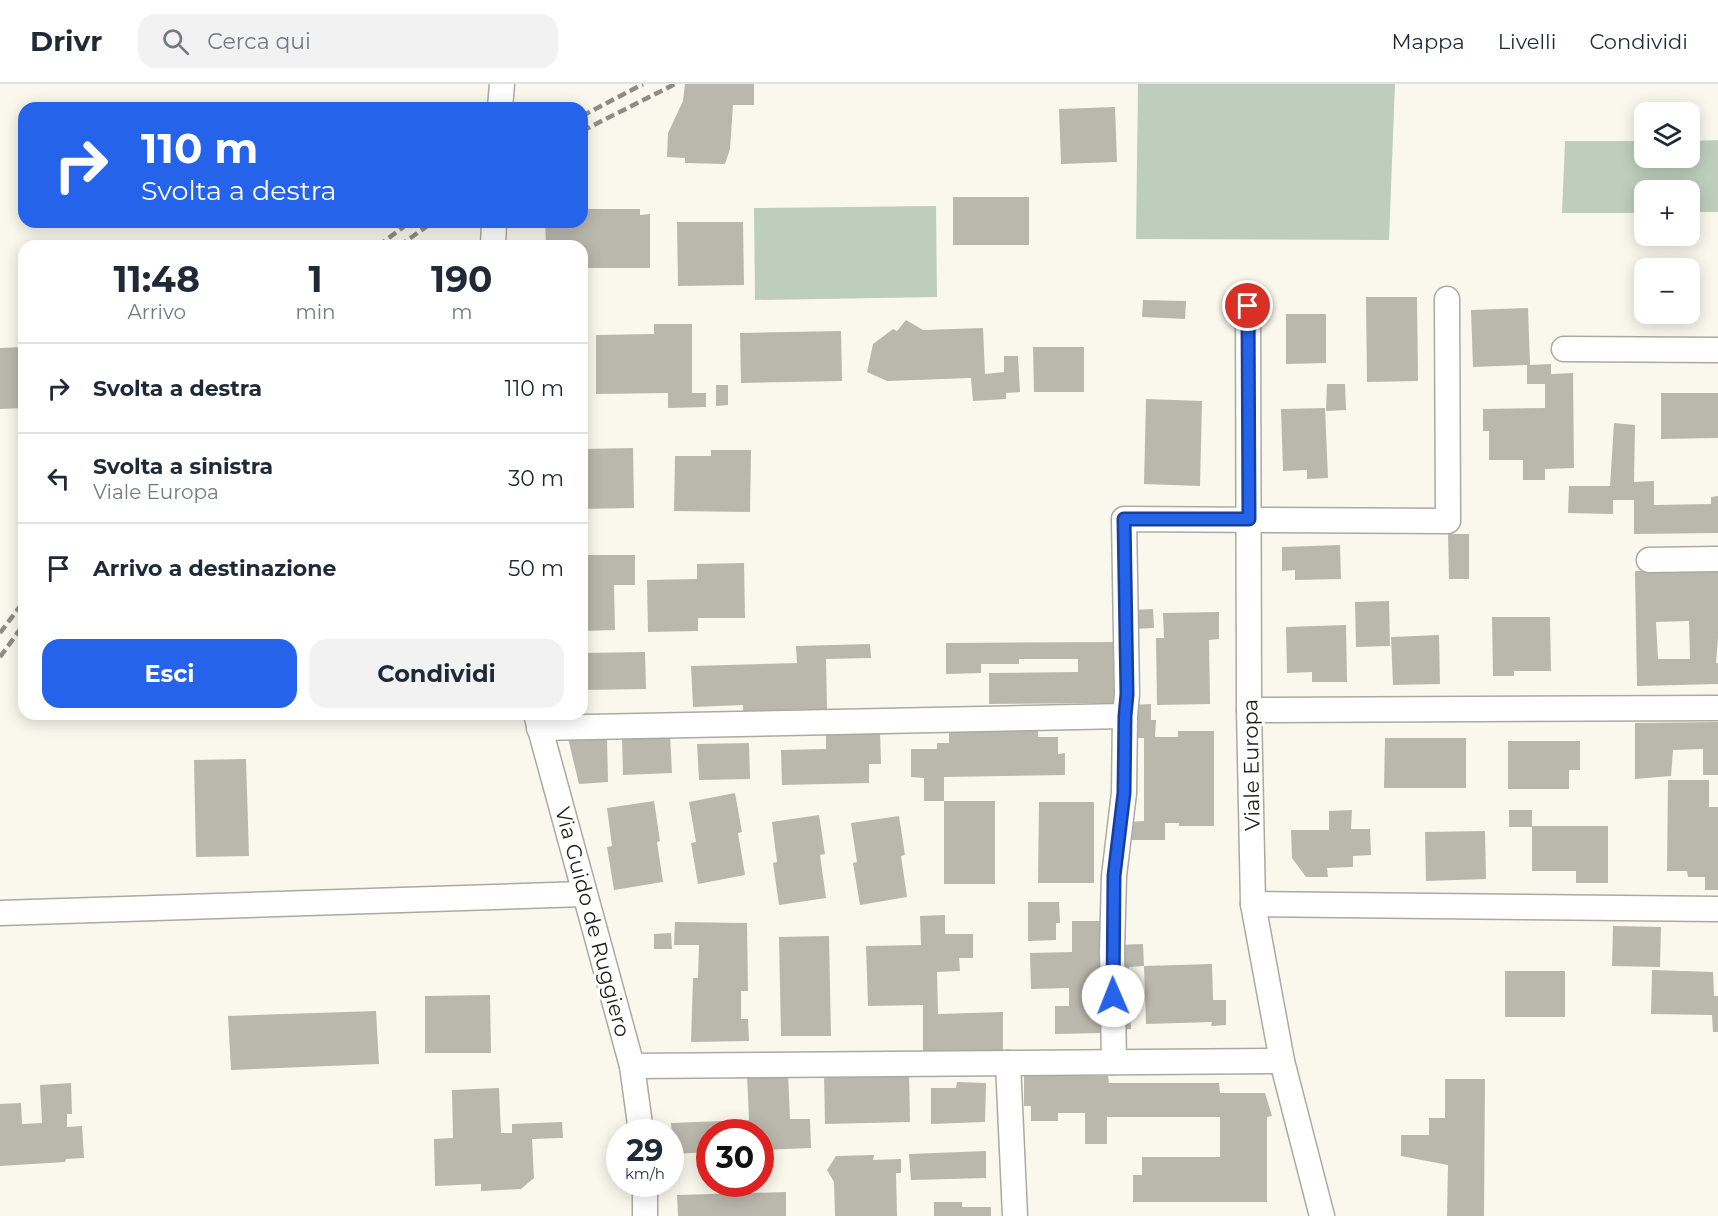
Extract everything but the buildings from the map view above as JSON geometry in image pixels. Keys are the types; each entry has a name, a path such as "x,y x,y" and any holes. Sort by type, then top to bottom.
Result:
{"street":[{"path":"500,102 502,84"},
{"path":"1114,1062 1112,951 1114,876 1124,793 1127,694 1124,519 1448,520 1448,299"},
{"name":"Viale Europa","path":"1248,306 1249,710 1253,904 1282,1061 1322,1216"},
{"path":"1564,349 1718,350"},
{"path":"1649,560 1718,559"},
{"path":"1249,710 1718,708"},
{"path":"537,721 1125,716"},
{"name":"Via Guido de Ruggiero","path":"537,721 632,1066 639,1119"},
{"path":"0,913 584,894"},
{"path":"1253,904 1718,909"},
{"path":"632,1066 1282,1061"},
{"path":"1008,1063 1015,1216"},
{"path":"645,1197 645,1216"}],"green space":[{"path":"1138,84 1395,84 1389,240 1136,239"},
{"path":"1718,140 1718,212 1700,212 1700,180 1634,180 1634,213 1562,213 1565,141 1634,141 1634,168 1700,168 1700,141"},
{"path":"936,206 937,297 755,300 754,208"}],"railway":[{"path":"588,113 643,84"},
{"path":"588,128 675,84"},
{"path":"386,240 402,228"},
{"path":"408,240 424,228"},
{"path":"0,633 18,609"},
{"path":"0,657 18,632"}],"route":[{"path":"1113,996 1114,876 1124,793 1127,694 1124,519 1249,519 1248,306"}]}
